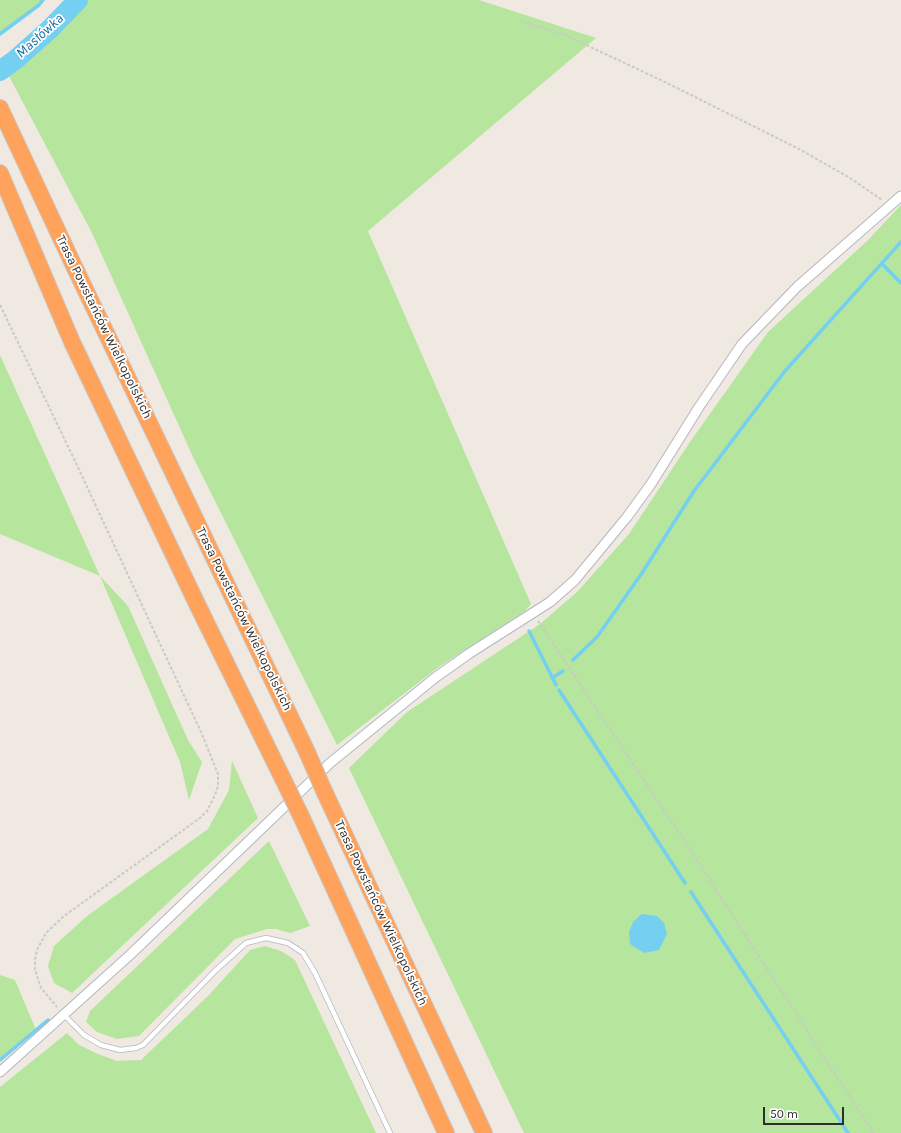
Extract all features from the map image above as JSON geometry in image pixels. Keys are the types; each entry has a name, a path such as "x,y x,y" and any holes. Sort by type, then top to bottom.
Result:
{"highway":[{"name":"Trasa Powstańców Wielkopolskich","path":"0,108 73,264 307,752 484,1133"},
{"path":"0,173 72,342 198,606 301,816 446,1133"}],"street":[{"path":"0,1072 64,1015 209,880 330,763 436,677 470,653 550,602 575,580 627,517 651,484 742,344 760,323 798,286 901,196"}],"lane":[{"path":"64,1015 84,1035 102,1045 120,1050 136,1048 143,1045 216,970 246,943 266,938 288,943 303,953 312,968 390,1133"}],"path":[{"path":"521,21 565,35 588,45 799,149 850,178 891,206"},
{"path":"0,305 78,468 209,751 218,774 218,786 215,795 207,811 200,818 64,916 46,933 37,950 34,960 37,979 41,988 64,1015"},
{"path":"532,614 689,848 873,1133"}],"green space":[{"path":"0,0 43,0 39,5 0,34"},
{"path":"84,0 479,0 596,38 368,231 531,604 525,611 440,666 337,745 193,457 92,233 9,76 53,36"},
{"path":"901,205 901,1133 524,1133 349,768 407,712 540,624 577,592 629,534 690,442 768,332 868,240"},
{"path":"0,355 100,576 0,534"},
{"path":"100,576 128,606 188,740 202,762 189,800 180,762"},
{"path":"232,761 258,818 72,993 54,983 48,966 54,946 87,916 208,829 229,790"},
{"path":"269,841 310,926 290,933 276,929 267,929 235,939 139,1036 117,1039 97,1032 86,1022 90,1011"},
{"path":"265,946 281,951 295,960 376,1133 0,1133 0,1087 67,1033 79,1045 117,1061 141,1060 208,996 250,950"},
{"path":"0,975 15,980 36,1030 0,1060"}],"water":[{"path":"642,914 657,916 664,923 667,934 659,950 644,953 630,944 629,932 633,922"}],"waterway":[{"path":"0,34 39,5 43,0"},
{"name":"Masłówka","path":"0,71 15,60 50,29 78,0"},
{"path":"573,660 597,637 642,573 694,491 785,371 901,242"},
{"path":"882,264 901,283"},
{"path":"529,631 556,685"},
{"path":"552,678 563,671"},
{"path":"559,690 685,883"},
{"path":"691,892 848,1133"},
{"path":"0,1060 48,1020"}]}
